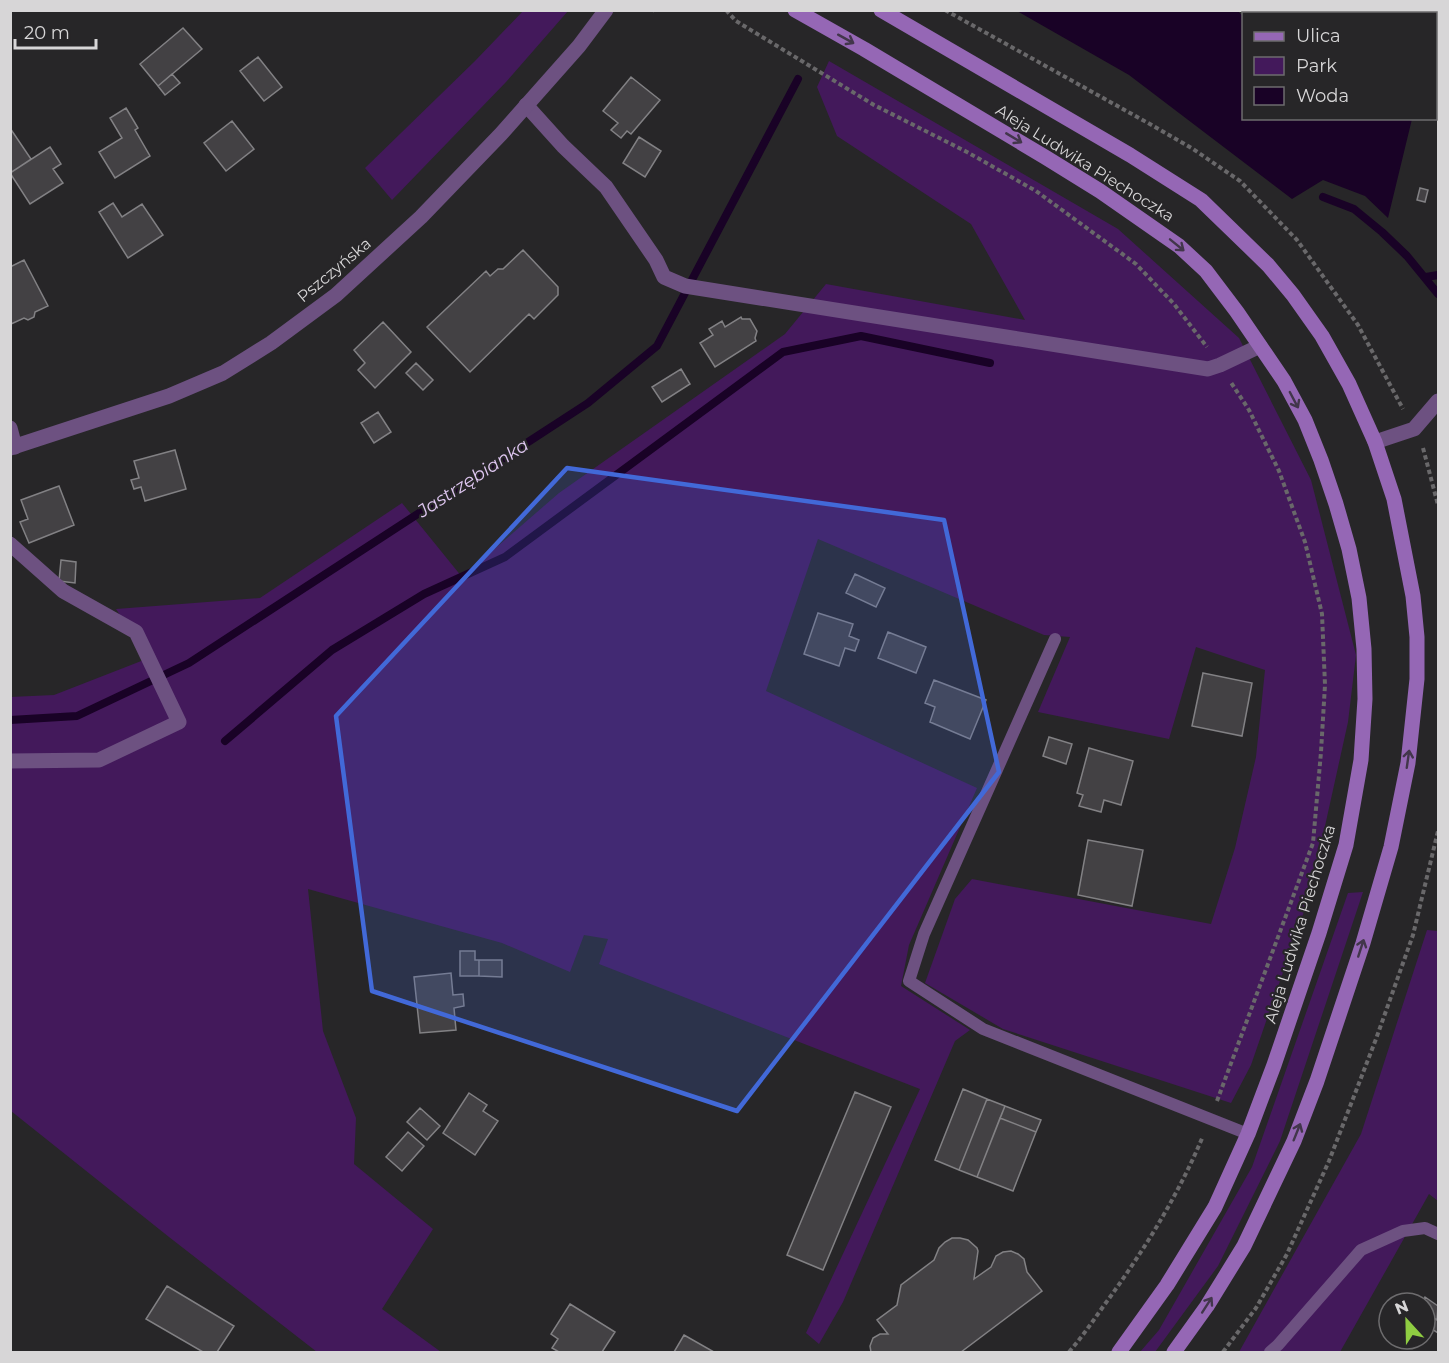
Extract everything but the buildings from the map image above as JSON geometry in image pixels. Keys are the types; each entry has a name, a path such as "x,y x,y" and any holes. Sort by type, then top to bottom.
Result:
{"main road":[{"name":"Aleja Ludwika Piechoczka","path":"795,10 1100,191 1179,246 1206,272 1237,312 1284,381 1305,420 1321,460 1349,549 1359,598 1364,649 1365,699 1361,760 1346,845 1316,944 1248,1134 1215,1207 1167,1285 1119,1353"},
{"name":"Aleja Ludwika Piechoczka","path":"881,10 1130,155 1201,200 1268,265 1322,336 1375,442 1394,499 1413,596 1417,637 1417,679 1408,763 1390,848 1360,953 1317,1081 1294,1141 1244,1246 1178,1351"}],"street":[{"name":"Pszczyńska","path":"13,448 169,396 223,373 271,343 336,295 421,217 526,105 607,12"},
{"path":"526,105 563,146 606,187 656,260 664,277 678,283 1208,369 1220,366 1260,346"},
{"path":"1375,442 1414,429 1438,401"},
{"path":"10,428 13,448"},
{"path":"10,544 63,591 136,633 179,722 99,760 10,761"}],"lane":[{"path":"1055,639 924,934 909,981 983,1029 1248,1134"},
{"path":"1270,1353 1361,1250 1403,1231 1425,1228 1438,1234"}],"path":[{"path":"726,10 736,21 874,105 967,152 1046,198 1136,264 1174,304 1249,410 1280,471 1305,542 1322,614 1325,685 1313,843 1190,1167 1150,1239 1069,1353"},
{"path":"1223,1353 1256,1308 1287,1254 1329,1161 1413,935 1438,831"}],"highlighted area":[{"path":"567,468 944,520 999,772 737,1111 372,991 336,716"}],"green space":[{"path":"523,11 568,11 506,82 392,200 365,168"},
{"path":"829,61 1118,229 1239,338 1311,480 1356,655 1348,722 1310,894 1251,1065 1231,1103 1003,1029 925,983 955,899 972,879 1211,924 1235,848 1256,757 1265,670 1196,647 1169,739 1038,712 1070,637 1044,635 818,539 766,691 977,788 909,945 901,986 970,1030 955,1041 843,1302 819,1344 806,1333 920,1089 599,964 608,939 584,935 570,972 502,943 308,889 323,1031 356,1118 354,1164 433,1229 382,1309 441,1352 317,1352 11,1111 10,697 54,695 149,658 116,609 260,598 402,503 462,577 559,493 785,334 826,284 1025,320 971,224 837,136 817,87"},
{"path":"1363,892 1280,1141 1218,1266 1155,1352 1140,1352 1159,1330 1252,1167 1348,893"},
{"path":"1427,930 1438,931 1438,1201 1429,1194 1340,1352 1239,1352 1361,1134"}],"water":[{"path":"1017,11 1238,11 1242,16 1242,120 1412,120 1388,218 1365,196 1323,180 1292,199 1129,75"}],"waterway":[{"name":"Jastrzębianka","path":"10,720 77,716 189,663 588,403 657,346 798,79"},
{"path":"1323,197 1354,209 1382,232 1407,256 1438,294"},
{"path":"1426,277 1438,275"},
{"path":"225,741 332,650 424,594 505,557 783,352 861,336 990,363"}]}
